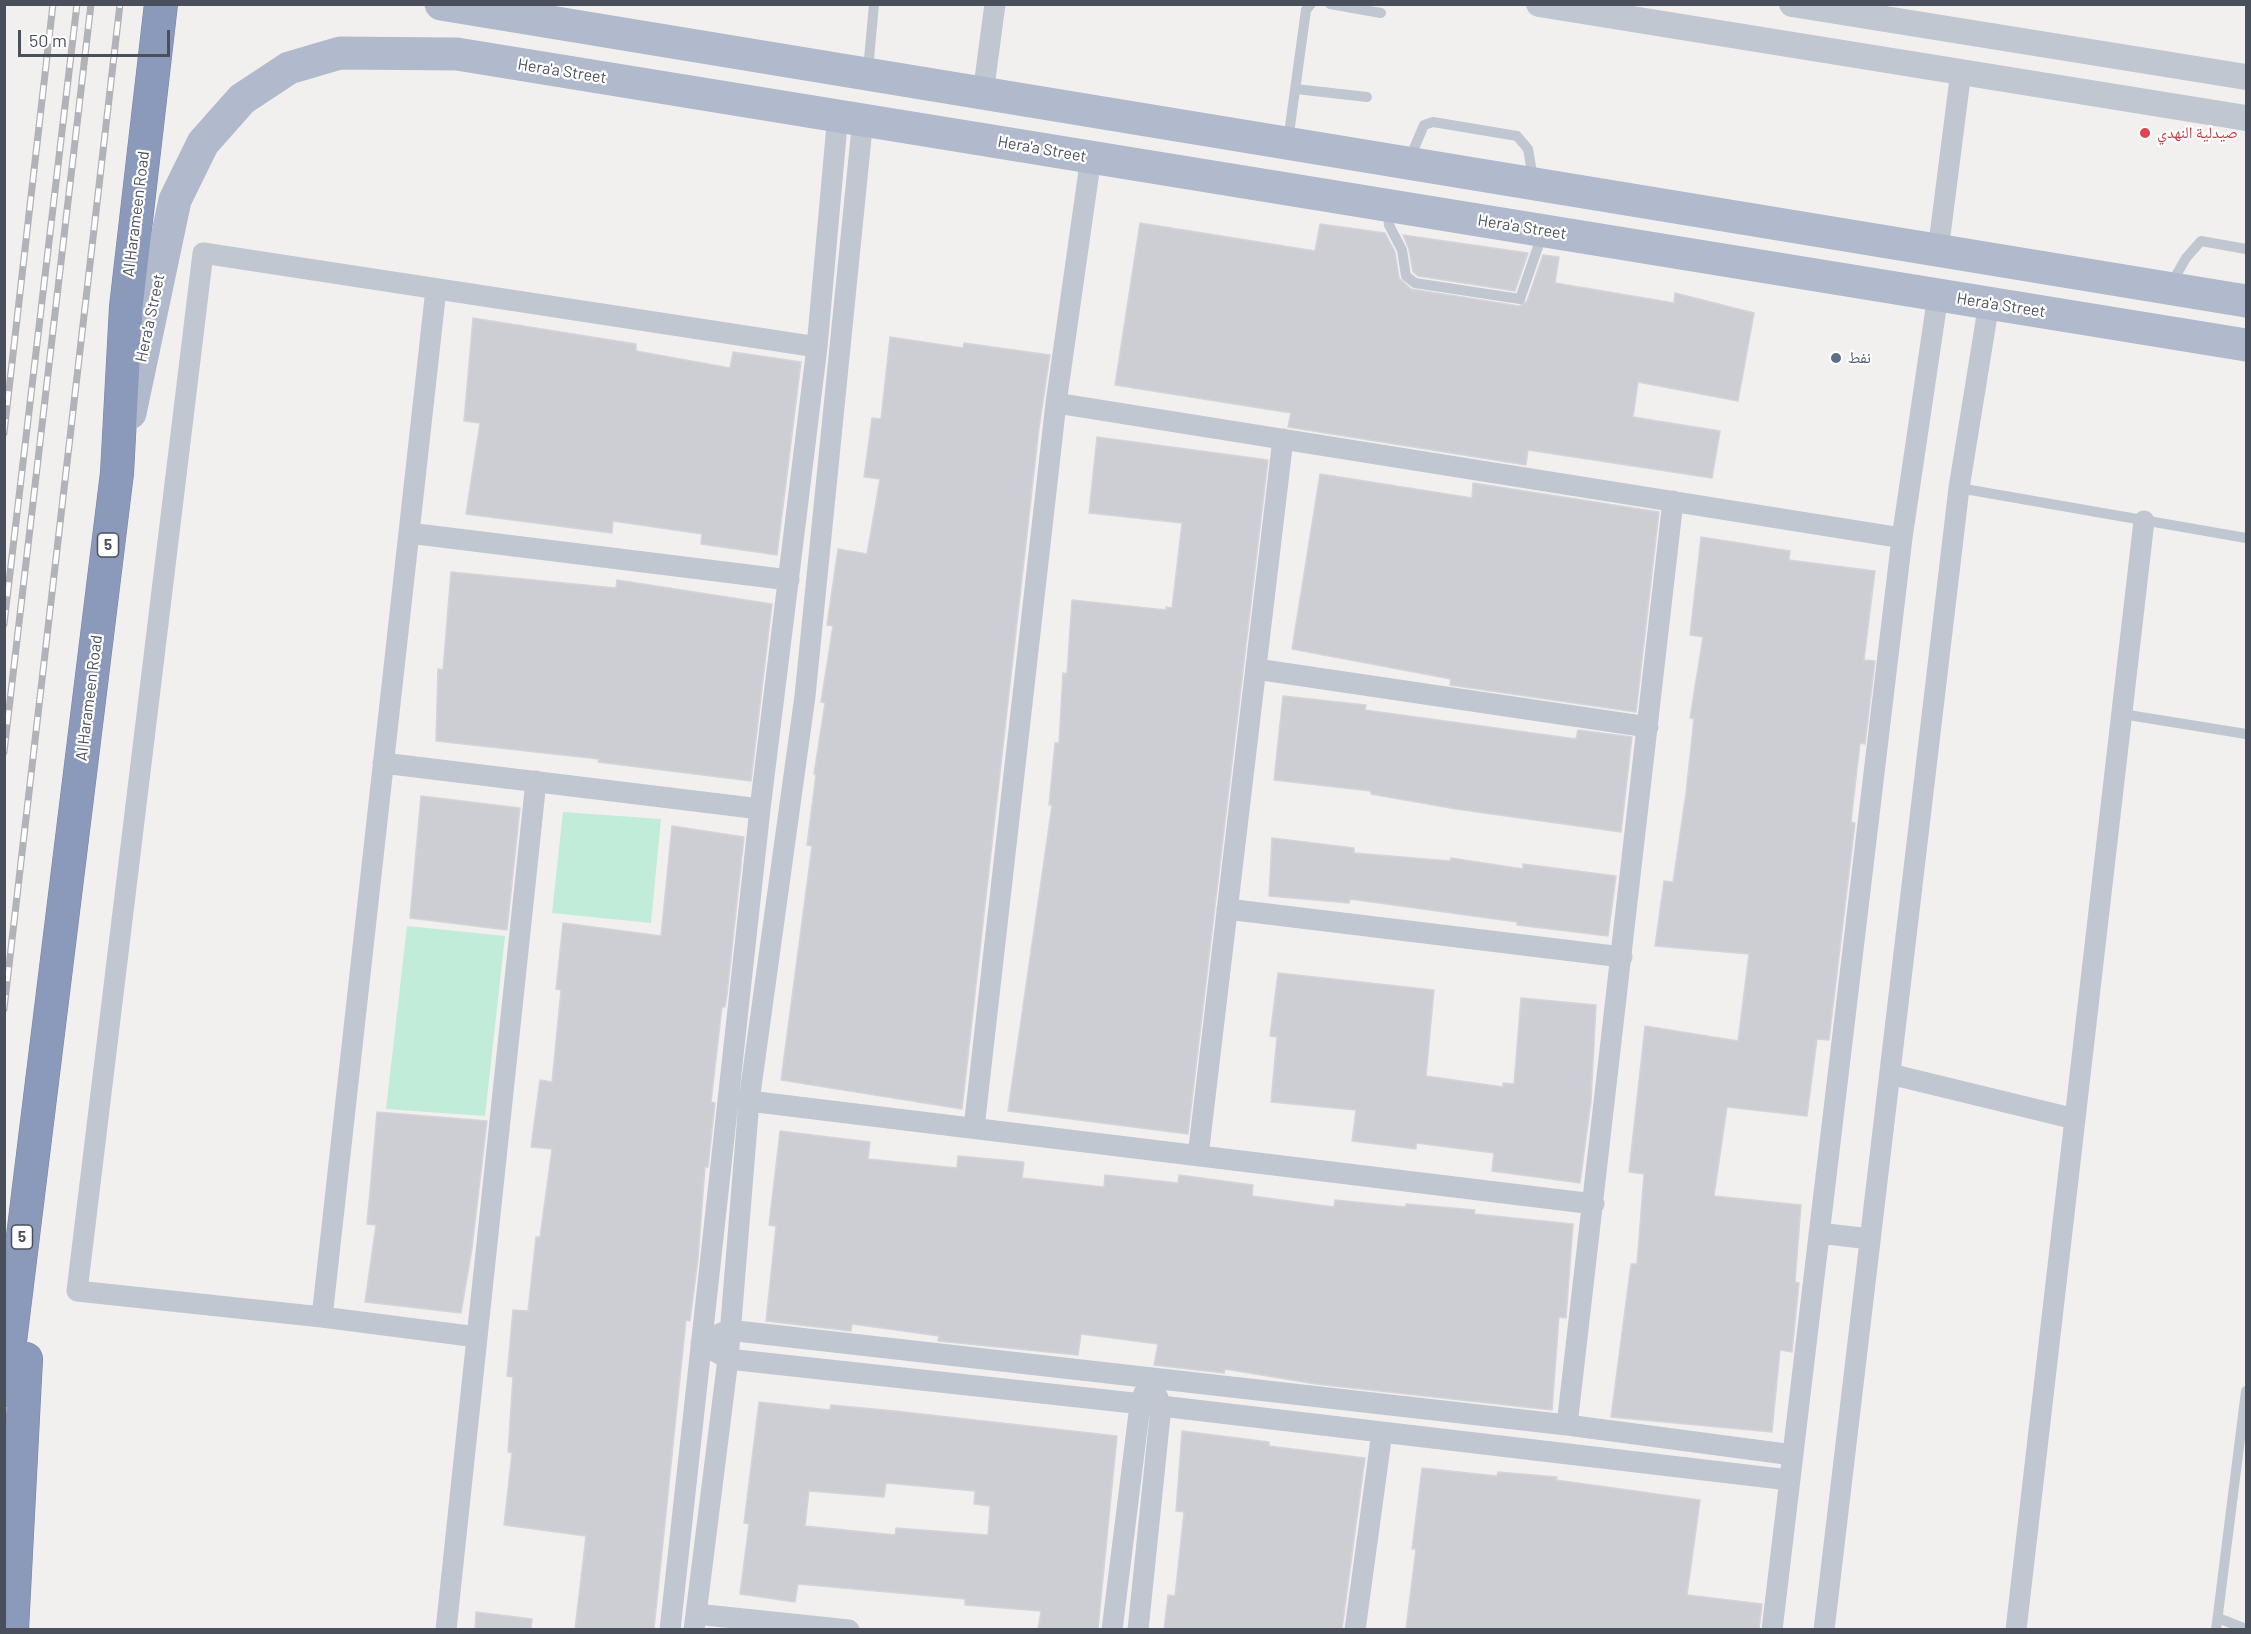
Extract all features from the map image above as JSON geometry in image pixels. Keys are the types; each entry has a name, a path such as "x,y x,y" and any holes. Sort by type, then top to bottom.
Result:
{"highway":[{"name":"Al Harameen Road","path":"4,1390 117,473 126,307 161,4"},
{"path":"12,1629 40,1084"}],"main road":[{"path":"441,4 2247,301"},
{"path":"692,47 692,92"},
{"name":"Hera'a Street","path":"117,473 175,200 203,143 242,99 289,68 340,53 457,54 851,116 2247,345"}],"street":[{"path":"983,94 995,4"},
{"path":"1539,4 2247,118"},
{"path":"1792,4 2247,77"},
{"path":"1938,251 1961,71"},
{"path":"670,1629 760,809 818,347 851,116"},
{"path":"849,1629 695,1622 728,1359 728,1330 749,1101 805,696 851,116"},
{"path":"974,1128 1056,403 1091,157"},
{"path":"477,1337 322,1317 77,1291 203,253 818,347"},
{"path":"322,1317 436,289"},
{"path":"1772,1629 1902,538 1938,295"},
{"path":"1824,1629 1959,488 1989,303"},
{"path":"1056,403 1902,538"},
{"path":"1198,1156 1283,439"},
{"path":"1567,1425 1673,501"},
{"path":"2016,1629 2144,521"},
{"path":"409,532 789,580"},
{"path":"1256,669 1648,727"},
{"path":"774,695 805,696"},
{"path":"383,763 760,809"},
{"path":"446,1629 536,781"},
{"path":"1227,909 1622,957"},
{"path":"1890,1074 2075,1119"},
{"path":"749,1101 1594,1204"},
{"path":"1819,1233 1870,1239"},
{"path":"701,1343 728,1330 1567,1425 1792,1455"},
{"path":"701,1343 728,1359 1161,1406 1789,1480"},
{"path":"1112,1629 1140,1405 1149,1379"},
{"path":"1138,1629 1161,1406 1149,1379"},
{"path":"1355,1629 1382,1432"}],"lane":[{"path":"867,75 874,4"},
{"path":"1288,144 1306,10 1311,4"},
{"path":"1330,4 1381,14"},
{"path":"1296,89 1366,98"},
{"path":"1407,164 1424,125 1433,122 1517,136 1528,149 1534,184"},
{"path":"1386,205 1389,225 1402,250 1406,276 1414,283 1520,299 1543,231"},
{"path":"2169,288 2186,258 2201,241 2247,249"},
{"path":"1959,488 2247,538"},
{"path":"2122,714 2247,735"},
{"path":"2247,1390 2217,1624 2247,1629"}],"green space":[{"path":"563,812 661,819 651,923 552,913"},
{"path":"407,926 505,936 485,1116 386,1109"}],"building":[{"path":"1140,223 1315,251 1320,224 1385,233 1395,252 1399,278 1411,289 1519,306 1527,301 1543,255 1559,257 1555,283 1674,303 1675,293 1754,313 1738,401 1638,382 1633,417 1720,431 1712,478 1528,450 1526,465 1288,427 1291,413 1115,385"},
{"path":"1403,235 1528,253 1515,291 1418,276 1413,272 1409,249"},
{"path":"473,318 636,344 636,351 730,368 733,352 801,362 777,555 701,544 702,534 613,521 612,533 466,514 480,423 464,421"},
{"path":"890,337 963,348 964,343 1050,355 1039,428 962,1109 781,1080 812,846 807,845 816,774 814,774 825,703 821,702 833,626 827,625 838,549 867,554 880,479 864,477 872,418 881,419"},
{"path":"1097,437 1268,460 1188,1134 1008,1111 1052,805 1049,805 1055,743 1059,743 1063,673 1067,674 1072,600 1166,610 1166,607 1172,608 1182,523 1089,513"},
{"path":"1320,474 1472,498 1473,483 1659,512 1636,712 1450,685 1451,679 1292,649"},
{"path":"1701,537 1790,551 1789,560 1875,571 1864,660 1875,661 1865,744 1860,743 1851,822 1855,823 1829,1040 1817,1039 1807,1116 1727,1107 1714,1196 1801,1205 1795,1282 1799,1283 1792,1352 1780,1350 1772,1432 1611,1417 1631,1264 1637,1264 1644,1174 1629,1172 1645,1026 1738,1041 1749,954 1655,946 1664,881 1673,882 1686,793 1694,719 1690,718 1703,637 1690,635"},
{"path":"451,572 616,588 617,580 772,604 751,781 598,762 599,759 436,741 438,669 443,670"},
{"path":"1283,696 1366,705 1365,710 1576,739 1578,730 1632,737 1621,832 1456,809 1371,794 1371,791 1274,780"},
{"path":"421,796 520,808 507,930 410,918"},
{"path":"672,826 744,837 727,995 725,1007 722,1007 711,1102 715,1103 708,1167 705,1167 698,1259 690,1321 686,1320 654,1629 575,1629 586,1536 504,1525 512,1453 508,1452 513,1377 507,1376 513,1310 528,1311 536,1237 540,1237 552,1149 531,1147 540,1080 552,1082 561,990 556,989 563,923 661,936"},
{"path":"1272,838 1354,848 1354,853 1450,861 1451,858 1523,869 1523,864 1616,876 1608,936 1517,925 1517,922 1350,899 1349,903 1269,896"},
{"path":"1278,973 1434,990 1426,1076 1503,1087 1503,1083 1514,1084 1521,998 1596,1005 1591,1101 1580,1183 1492,1171 1494,1153 1416,1143 1416,1149 1352,1141 1356,1110 1271,1102 1277,1037 1270,1036"},
{"path":"377,1112 487,1121 472,1248 461,1313 365,1302 376,1225 367,1224"},
{"path":"780,1131 870,1142 868,1159 957,1168 958,1156 1024,1162 1022,1178 1104,1187 1105,1175 1178,1183 1179,1175 1253,1185 1252,1196 1334,1207 1335,1200 1406,1207 1406,1204 1475,1210 1474,1214 1573,1224 1566,1318 1559,1317 1552,1410 1316,1384 1225,1369 1224,1373 1154,1365 1158,1344 1081,1334 1078,1355 938,1341 939,1336 852,1324 851,1331 766,1321 776,1226 769,1225"},
{"path":"759,1402 830,1410 831,1405 895,1411 1117,1436 1098,1629 1038,1629 1041,1611 965,1605 965,1599 798,1584 795,1602 740,1594 749,1524 744,1523","holes":["886,1483 975,1491 974,1504 990,1506 988,1535 896,1528 895,1535 805,1526 809,1491 884,1497"]},
{"path":"1182,1431 1269,1442 1269,1446 1365,1458 1342,1629 1164,1629 1168,1595 1175,1596 1184,1512 1176,1511"},
{"path":"1422,1468 1497,1476 1498,1472 1557,1477 1556,1480 1700,1500 1687,1595 1762,1604 1759,1629 1406,1629 1416,1549 1412,1549"},
{"path":"476,1612 532,1619 531,1629 475,1629"}],"railway":[{"path":"4,433 53,4"},
{"path":"4,624 77,4"},
{"path":"4,752 91,4"},
{"path":"4,1009 120,4"}],"place":[{"name":"صيدلية النهدي","path":"2145,133"},
{"name":"نفط","path":"1836,358"}]}
